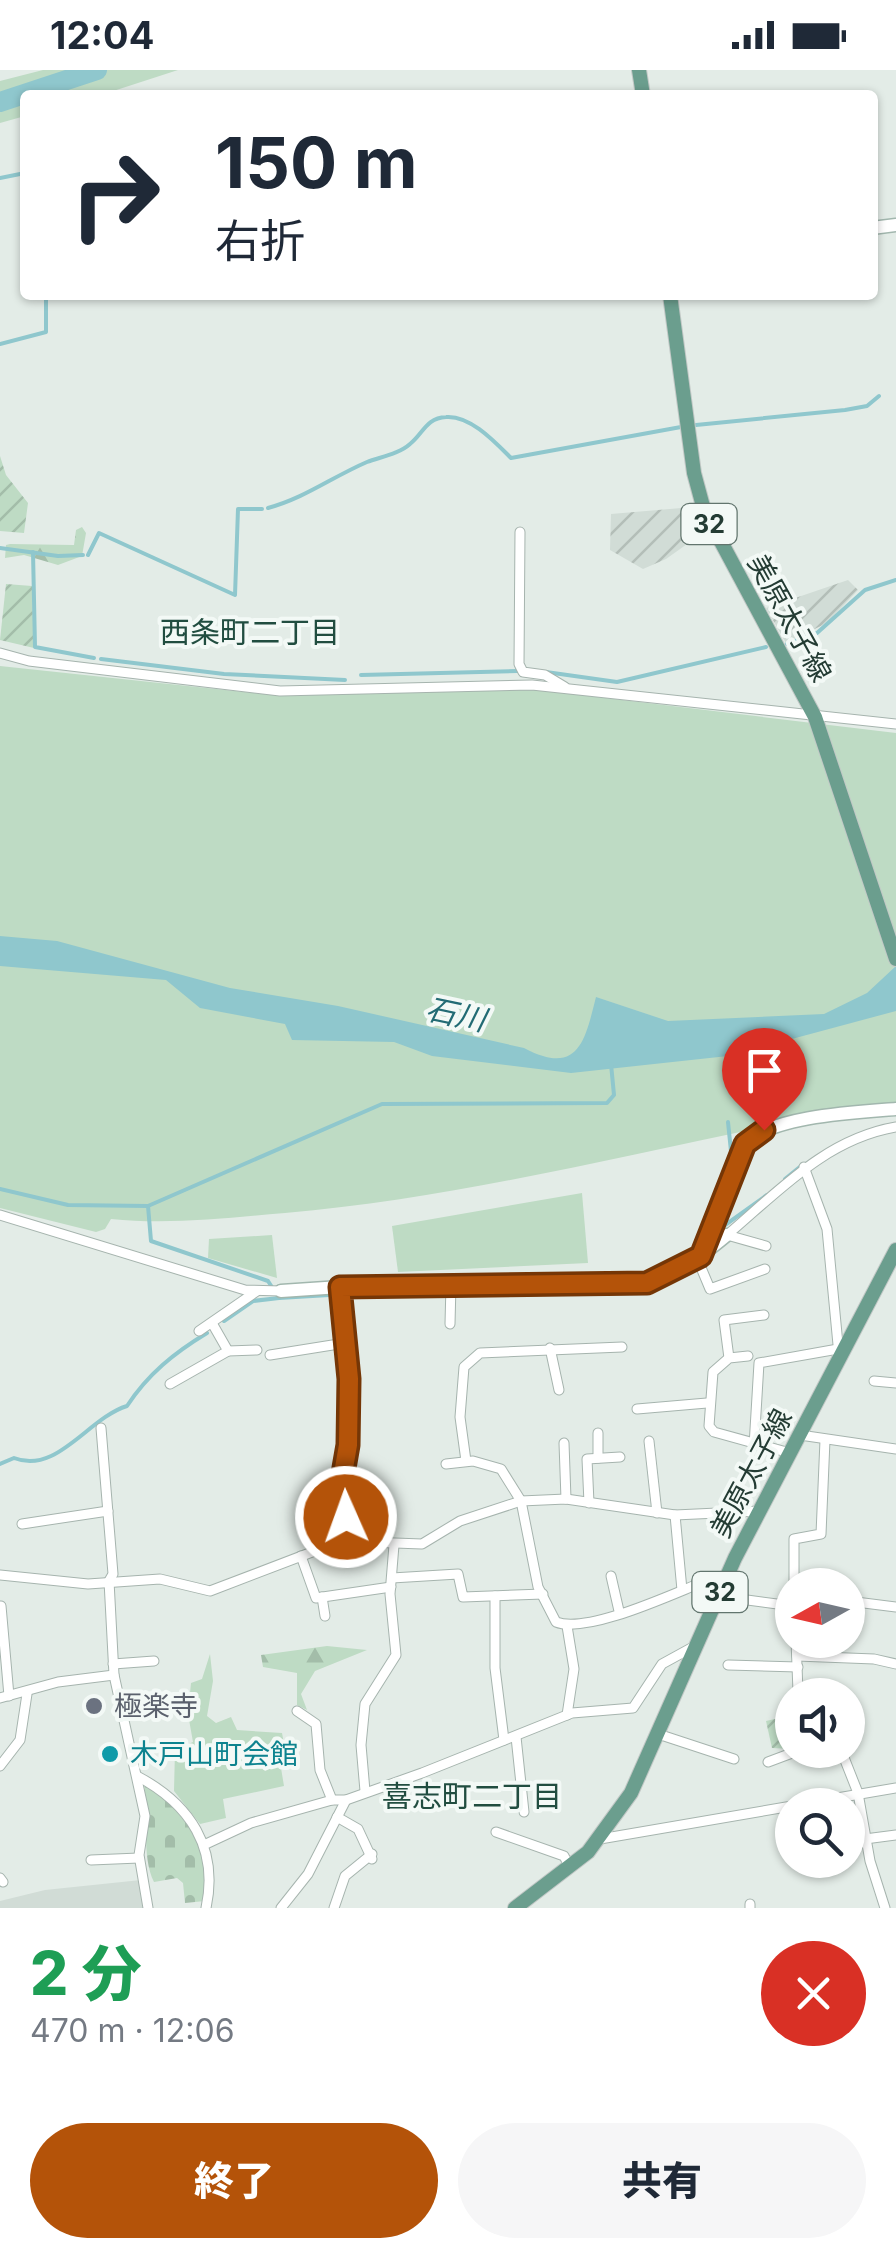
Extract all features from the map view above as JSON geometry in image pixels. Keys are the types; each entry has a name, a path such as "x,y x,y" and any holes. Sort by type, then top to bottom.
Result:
{"main road":[{"name":"美原太子線","path":"671,300 694,472 704,510 817,723 896,959"},
{"name":"美原太子線","path":"515,1908 570,1868 600,1839 631,1793 760,1511 896,1250"}],"street":[{"path":"520,532 519,664 522,671 545,675 567,689"},
{"path":"0,653 28,661 280,691 496,683 817,723 896,724"},
{"path":"765,1269 710,1290 699,1257 745,1144 752,1136 800,1122 896,1110"},
{"path":"0,1216 256,1292 340,1287 647,1283 699,1257 804,1167 872,1131 896,1127"},
{"path":"754,1446 759,1363 839,1354 827,1229 804,1167"},
{"path":"727,1234 766,1246"},
{"path":"340,1287 348,1445 340,1491 347,1541"},
{"path":"450,1324 451,1288"},
{"path":"199,1331 256,1292"},
{"path":"730,1358 724,1320 764,1315"},
{"path":"212,1322 228,1350"},
{"path":"270,1355 345,1343"},
{"path":"466,1461 460,1418 464,1368 480,1353 622,1347"},
{"path":"550,1348 559,1390"},
{"path":"170,1384 228,1350 257,1350"},
{"path":"748,1356 730,1358 712,1372 707,1403 714,1432 790,1453"},
{"path":"874,1382 896,1384"},
{"path":"636,1409 707,1403"},
{"path":"101,1428 114,1574 109,1581 114,1669 145,1816 140,1858 148,1908"},
{"path":"598,1433 598,1458"},
{"path":"800,1434 896,1450"},
{"path":"794,1568 794,1539 821,1534 825,1440"},
{"path":"649,1441 657,1513"},
{"path":"564,1443 571,1457 566,1499"},
{"path":"589,1502 587,1459 620,1456"},
{"path":"446,1464 466,1461 502,1469 521,1501 542,1594 556,1622 567,1626 703,1582 720,1593 775,1603"},
{"path":"0,1574 48,1583 160,1578 210,1591 347,1541 422,1544 478,1514 521,1501 566,1499 675,1516 760,1511"},
{"path":"22,1524 108,1510"},
{"path":"675,1516 682,1590"},
{"path":"364,1791 361,1745 366,1704 396,1655 391,1582 394,1545"},
{"path":"301,1556 316,1598 391,1582 458,1574 464,1597 542,1594"},
{"path":"611,1576 619,1611"},
{"path":"495,1596 495,1668 504,1740"},
{"path":"322,1597 325,1616"},
{"path":"865,1603 896,1607"},
{"path":"0,1606 4,1697 154,1662"},
{"path":"567,1626 574,1669 567,1715"},
{"path":"206,1844 251,1823 332,1800 346,1800 567,1715 633,1708 662,1664 697,1645"},
{"path":"797,1658 798,1678"},
{"path":"728,1665 874,1659 896,1664"},
{"path":"0,1766 20,1740 26,1694"},
{"path":"297,1711 316,1724 320,1770 332,1800"},
{"path":"658,1734 734,1759"},
{"path":"516,1737 524,1812"},
{"path":"768,1762 775,1759"},
{"path":"138,1776 170,1795 206,1844 210,1890 206,1908"},
{"path":"865,1793 896,1788"},
{"path":"281,1908 308,1874 346,1800"},
{"path":"600,1839 775,1808"},
{"path":"334,1908 345,1876 372,1857 358,1829 337,1817"},
{"path":"496,1832 564,1856 570,1868"},
{"path":"865,1834 885,1908"},
{"path":"866,1841 896,1835"},
{"path":"91,1860 140,1858"}],"shaded area":[{"path":"693,507 704,532 666,559 643,569 610,550 611,514"},
{"path":"848,580 858,590 827,623 786,643 766,608"},
{"path":"141,1880 146,1908 0,1908 0,1901 45,1890"}],"green space":[{"path":"43,70 178,70 116,90 20,90 20,117 0,123 0,81"},
{"path":"0,456 6,475 28,503 24,533 0,531"},
{"path":"82,527 86,533 82,556 58,565 24,555 5,558 6,545 10,544 74,545 76,530"},
{"path":"6,584 32,586 34,648 0,640"},
{"path":"0,666 283,696 522,688 896,733 896,1102 516,1179 362,1204 198,1220 111,1219 105,1229 96,1232 0,1208"},
{"path":"582,1193 588,1263 398,1272 392,1226"},
{"path":"272,1235 277,1278 208,1258 209,1239"},
{"path":"327,1646 367,1650 315,1671 301,1694 307,1710 297,1705 297,1673 263,1667 261,1655"},
{"path":"210,1654 213,1681 207,1716 216,1723 231,1717 237,1730 282,1733 285,1749 279,1756 284,1786 223,1799 226,1818 200,1824 174,1791 175,1750 193,1742 188,1714 191,1683 202,1679"},
{"path":"775,1719 775,1748 772,1748 766,1721"},
{"path":"144,1784 153,1786 195,1837 205,1864 205,1901 185,1903 183,1883 177,1878 154,1882 146,1848"}],"water":[{"path":"0,936 57,941 230,988 338,1006 557,1058 568,1056 583,1040 596,997 668,1021 824,1014 867,993 896,966 896,1011 728,1056 571,1073 432,1056 394,1042 292,1040 285,1024 200,1008 166,980 0,966"}],"waterway":[{"path":"36,90 97,70"},
{"path":"0,102 20,95"},
{"path":"0,178 20,174"},
{"path":"0,344 46,332 46,300"},
{"path":"696,425 845,410 867,406 879,396"},
{"path":"268,508 400,450 439,418 464,420 490,437 511,458 681,427"},
{"path":"88,555 99,533 235,595 238,509 262,509"},
{"path":"0,548 58,556 83,555"},
{"path":"33,552 35,647 94,658"},
{"path":"787,644 817,633 865,590 896,580"},
{"path":"546,672 617,682 766,647"},
{"path":"101,659 224,674 345,680"},
{"path":"361,675 517,671"},
{"path":"0,1189 68,1205 148,1206 382,1104 607,1103 614,1095 611,1064"},
{"path":"728,1122 732,1161"},
{"path":"785,1179 801,1166"},
{"path":"714,1233 767,1195"},
{"path":"148,1206 151,1241 268,1281 279,1298 413,1290"},
{"path":"648,1275 695,1251 701,1240"},
{"path":"483,1289 606,1294 627,1287"},
{"path":"224,1321 253,1301 279,1298"},
{"path":"0,1464 14,1458 44,1459 58,1452 127,1406 162,1365 207,1333"}],"place":[{"name":"極楽寺","path":"94,1706"},
{"name":"木戸山町会館","path":"110,1754"}],"district":[{"name":"西条町二丁目","path":"250,632"},
{"name":"喜志町二丁目","path":"472,1796"}],"route":[{"path":"346,1517 344,1494 340,1491 348,1445 349,1379 340,1287 647,1283 676,1272 701,1256 745,1144 764,1130"}],"water label":[{"name":"石川","path":"456,1014"}]}
